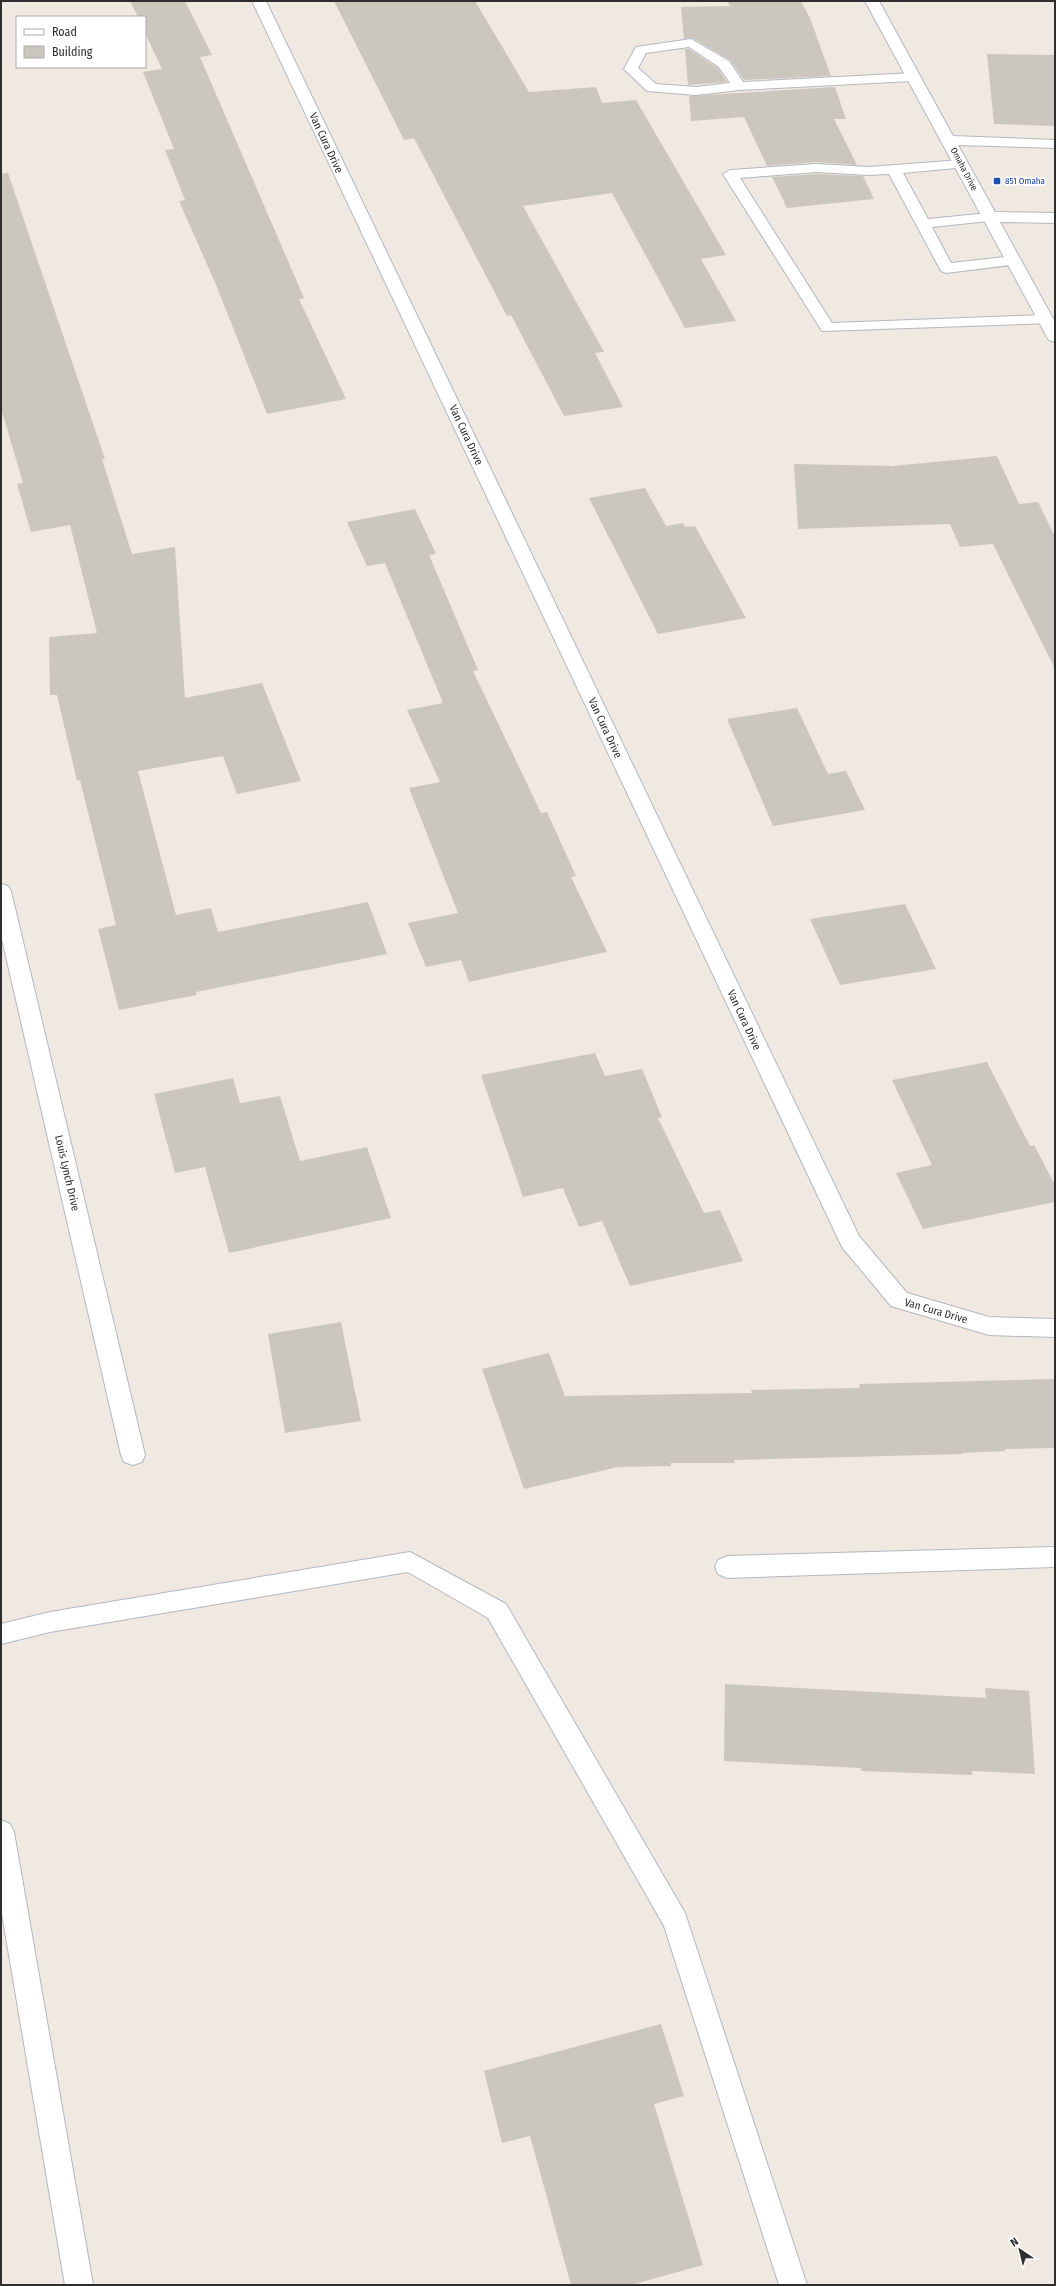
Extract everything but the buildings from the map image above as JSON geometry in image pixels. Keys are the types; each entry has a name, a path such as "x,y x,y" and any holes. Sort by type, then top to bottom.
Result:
{"street":[{"name":"Van Cura Drive","path":"259,1 850,1241 900,1300 989,1326 1055,1328"},
{"name":"Omaha Drive","path":"872,1 1055,337"},
{"path":"948,140 1055,144"},
{"path":"989,217 1055,218"},
{"name":"Louis Lynch Drive","path":"1,892 133,1455"},
{"path":"727,1567 1055,1557"}],"lane":[{"path":"739,86 724,64 691,43 641,50 631,69 652,88 696,91 739,86 914,77"},
{"path":"961,164 869,170 816,168 730,174 827,328 1046,320"},
{"path":"894,169 946,268 1014,261"},
{"path":"923,224 989,217"},
{"path":"1,1634 50,1622 410,1562 497,1611 676,1922 793,2285"},
{"path":"1,1832 79,2285"}],"place":[{"name":"851 Omaha","path":"997,181"}]}
